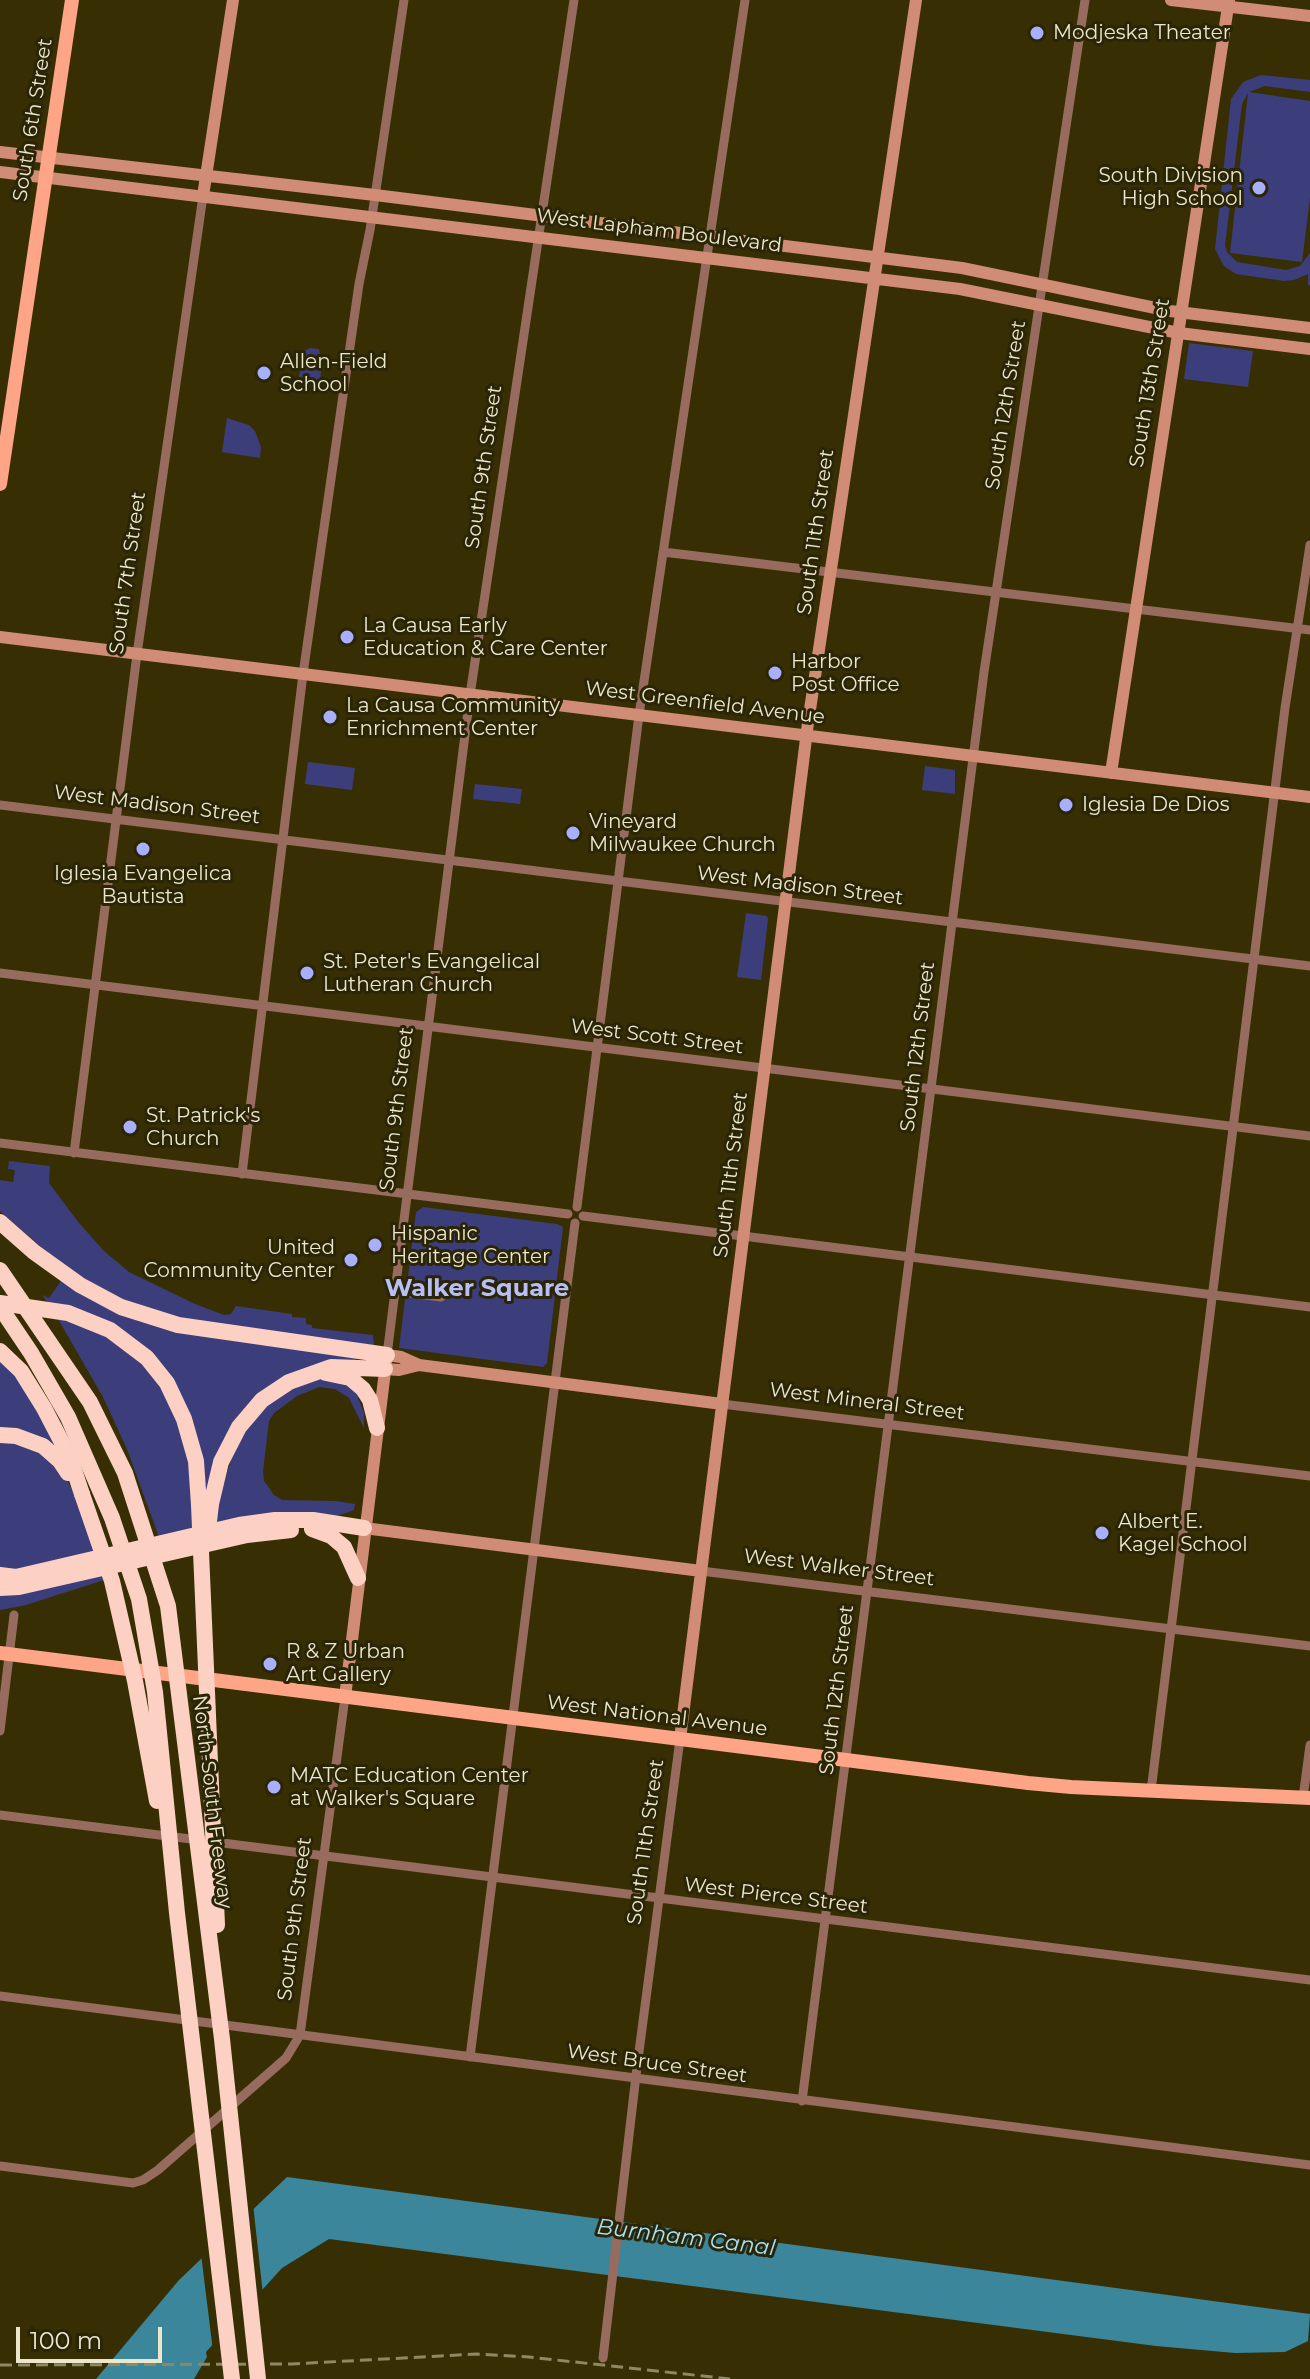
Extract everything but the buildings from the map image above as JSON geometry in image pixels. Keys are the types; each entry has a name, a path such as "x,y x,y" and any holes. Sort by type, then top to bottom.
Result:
{"highway":[{"path":"0,1222 34,1252 80,1285 121,1307 178,1325 386,1362"},
{"name":"North-South Freeway","path":"0,1270 90,1402 125,1473 168,1606 222,2039 258,2379"},
{"path":"0,1305 68,1313 110,1330 147,1358 167,1383 184,1419 205,1504 203,1584 222,2039"},
{"path":"0,1305 68,1417 112,1518 139,1599 155,1692 177,1913 232,2379"},
{"path":"0,1351 21,1371 70,1458 112,1581 132,1666 177,1913"},
{"path":"205,1504 239,1427 262,1400 289,1382 316,1372 386,1362"},
{"path":"316,1372 340,1374 363,1389 370,1400 377,1428"},
{"path":"0,1435 16,1436 43,1446 60,1461 82,1494"},
{"path":"0,1575 16,1577 239,1525 275,1520 313,1520 364,1528"},
{"path":"0,1588 19,1587 247,1535 279,1530 364,1528"},
{"path":"312,1529 331,1536 344,1547 358,1578"}],"main road":[{"name":"South 6th Street","path":"1,476 72,0"},
{"name":"West National Avenue","path":"5,1654 1057,1786 1307,1798"}],"street":[{"name":"South 7th Street","path":"74,1153 137,654 233,0"},
{"path":"242,1174 303,674 359,284 404,0"},
{"name":"South 9th Street","path":"300,2035 470,695 574,0"},
{"path":"745,0 639,715 597,1047 580,1212 582,1220 575,1223 570,1221 568,1214 572,1208 580,1212 743,1236 1310,1307"},
{"name":"South 11th Street","path":"603,2358 806,736 916,0"},
{"name":"South 12th Street","path":"802,2101 973,756 1085,0"},
{"path":"1171,0 1228,4 1310,16"},
{"name":"South 13th Street","path":"1111,773 1228,4"},
{"name":"West Lapham Boulevard","path":"0,152 962,268 1182,312 1310,328"},
{"name":"West Lapham Boulevard","path":"0,172 874,277 960,289 1179,333 1310,349"},
{"path":"1151,1791 1275,793 1310,545"},
{"path":"663,552 1310,630"},
{"name":"West Greenfield Avenue","path":"0,637 1310,797"},
{"name":"West Madison Street","path":"0,805 1310,966"},
{"name":"West Scott Street","path":"0,973 1310,1136"},
{"path":"0,1143 568,1214"},
{"path":"470,2057 575,1223"},
{"path":"395,1291 441,1297"},
{"name":"West Mineral Street","path":"386,1362 399,1370 419,1365 1310,1476"},
{"name":"West Walker Street","path":"364,1528 1310,1646"},
{"path":"0,1731 5,1654 14,1615"},
{"path":"1307,1798 1310,1745"},
{"name":"West Pierce Street","path":"0,1815 1310,1980"},
{"name":"West Bruce Street","path":"0,1996 1310,2165"},
{"path":"0,2166 133,2183 143,2180 286,2058 300,2035"}],"shaded area":[{"name":"South Division High School","path":"1261,75 1310,80 1310,92 1265,86 1249,92 1310,101 1310,198 1302,262 1230,253 1248,93 1242,104 1225,246 1227,252 1237,262 1286,270 1300,266 1310,253 1310,285 1308,274 1284,281 1236,274 1224,266 1215,249 1231,99 1243,82"},
{"path":"1189,343 1253,351 1248,387 1184,379"},
{"path":"310,348 319,349 322,364 319,387 303,384 299,379 302,352"},
{"path":"227,418 249,425 255,431 261,447 260,458 222,452"},
{"path":"308,762 355,768 352,790 305,784"},
{"path":"925,766 955,770 955,794 922,790"},
{"path":"475,784 522,789 520,804 473,799"},
{"path":"746,913 767,916 768,919 761,980 737,977"},
{"path":"9,1161 50,1166 49,1183 104,1251 129,1272 224,1315 231,1314 236,1306 292,1314 292,1317 306,1318 306,1324 312,1325 312,1328 373,1335 374,1346 214,1327 130,1304 99,1289 43,1249 0,1211 0,1180 13,1182 15,1170 8,1169"},
{"path":"423,1207 563,1227 547,1363 543,1367 399,1348 416,1212"},
{"path":"63,1278 127,1312 356,1357 356,1360 263,1394 207,1499 153,1357 48,1303 42,1295 49,1298"},
{"path":"58,1319 89,1327 129,1349 162,1383 187,1442 194,1532 160,1540 127,1449 103,1397"},
{"path":"0,1359 17,1376 66,1459 0,1431"},
{"path":"333,1377 360,1394 358,1398 364,1413 364,1428 349,1398 335,1389 319,1387 297,1396 274,1413 269,1421 264,1481 282,1500 336,1501 355,1504 354,1510 337,1516 215,1527 220,1494 232,1457 239,1440 264,1407 308,1380"},
{"path":"10,1440 44,1452 65,1476 97,1554 26,1570 0,1571 0,1441"},
{"path":"103,1575 104,1580 26,1605 0,1610 0,1594"}],"water":[{"name":"Burnham Canal","path":"287,2177 1310,2314 1308,2341 1285,2352 1235,2353 1156,2346 329,2239 282,2268 206,2352 207,2357 194,2379 96,2379 179,2280"}],"pier":[{"path":"253,2204 263,2295 213,2351 201,2254"}],"railway":[{"path":"0,2365 292,2364 477,2354 730,2379"}],"place":[{"name":"Modjeska Theater","path":"1037,33"},
{"name":"South Division High School","path":"1259,188"},
{"name":"Allen-Field School","path":"264,373"},
{"name":"La Causa Early Education & Care Center","path":"347,637"},
{"name":"Harbor Post Office","path":"775,673"},
{"name":"La Causa Community Enrichment Center","path":"330,717"},
{"name":"Iglesia De Dios","path":"1066,805"},
{"name":"Vineyard Milwaukee Church","path":"573,833"},
{"name":"Iglesia Evangelica Bautista","path":"143,849"},
{"name":"St. Peter's Evangelical Lutheran Church","path":"307,973"},
{"name":"St. Patrick's Church","path":"130,1127"},
{"name":"Hispanic Heritage Center","path":"375,1245"},
{"name":"United Community Center","path":"351,1260"},
{"name":"Albert E. Kagel School","path":"1102,1533"},
{"name":"R & Z Urban Art Gallery","path":"270,1664"},
{"name":"MATC Education Center at Walker's Square","path":"274,1787"}],"district":[{"name":"Walker Square","path":"477,1289"}]}
